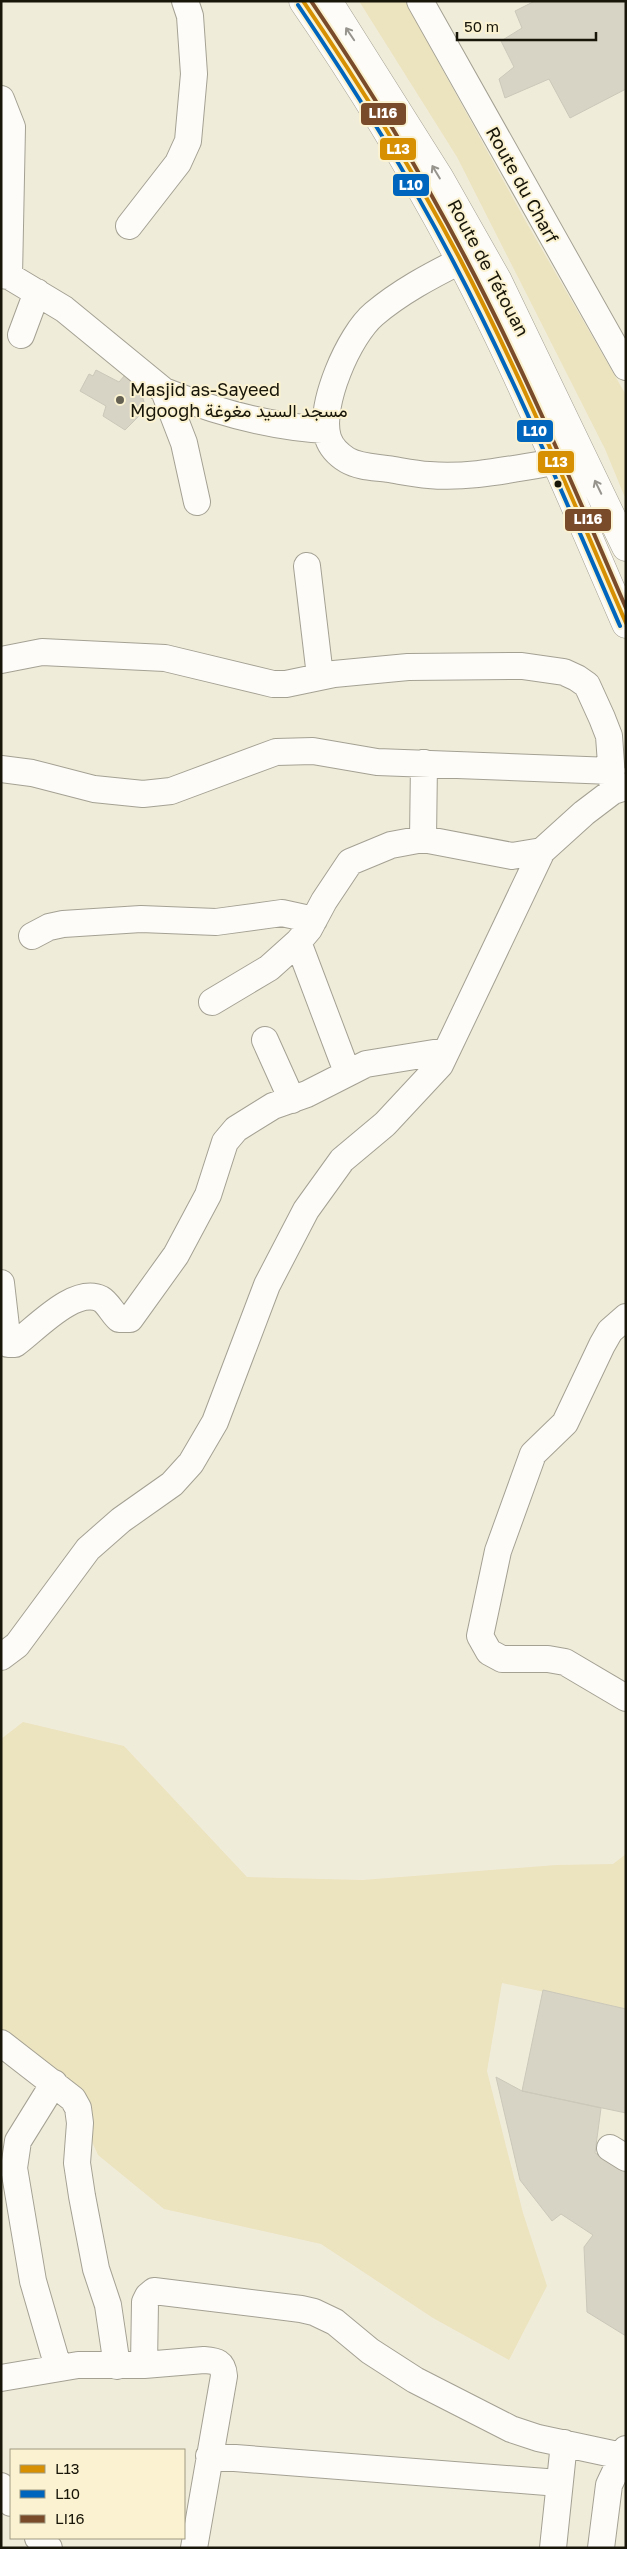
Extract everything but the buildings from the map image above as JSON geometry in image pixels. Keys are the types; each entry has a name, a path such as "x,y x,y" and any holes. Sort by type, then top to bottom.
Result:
{"highway":[{"name":"Route de Tétouan","path":"303,1 386,132 460,261 556,462 626,624"},
{"name":"Route de Tétouan","path":"328,1 434,169 498,281 626,547"}],"street":[{"path":"129,226 178,163 188,141 194,74 190,16 185,1"},
{"name":"Route du Charf","path":"420,1 626,367"},
{"path":"1,99 12,127 5,275 64,309 164,391 201,405 256,421 289,428 326,430"},
{"path":"460,261 419,282 372,315 352,343 340,367 326,411 326,430 331,446 348,460 362,465 430,476 482,473 556,462"},
{"path":"21,334 37,292"},
{"path":"164,391 184,443 197,502"},
{"path":"307,566 320,676"},
{"path":"1,660 42,652 165,658 273,684 286,684 320,676 408,666 522,666 564,672 577,678 587,686 609,736 617,783"},
{"path":"1,769 32,773 111,792 143,794 171,790 276,752 313,751 377,762 424,763 617,783"},
{"path":"423,839 424,763"},
{"path":"1,1657 17,1645 88,1549 121,1520 172,1484 191,1463 215,1422 267,1285 306,1210 342,1160 385,1124 440,1065 542,851 617,783"},
{"path":"212,1002 244,985 270,968 298,942 350,862 391,845 423,839 512,856 542,851"},
{"path":"32,936 49,927 63,924 141,918 216,922 282,913 314,920"},
{"path":"298,942 347,1072"},
{"path":"265,1040 292,1100"},
{"path":"1,1283 8,1344 18,1341 74,1298 91,1295 104,1300 119,1319 130,1319 176,1255 208,1195 225,1142 236,1129 273,1106 292,1100 366,1064 446,1051"},
{"path":"626,1316 610,1331 602,1345 565,1423 533,1454 498,1550 480,1636 489,1652 502,1659 548,1659 565,1662 626,1698"},
{"path":"1,2043 73,2099 78,2108 80,2123 77,2163 96,2269 108,2305 117,2366"},
{"path":"54,2083 18,2141 14,2168 33,2281 58,2367"},
{"path":"144,2365 145,2302 154,2290 314,2312 335,2322 395,2368 467,2408 526,2435 624,2453 609,2485 601,2548"},
{"path":"1,2378 58,2367 217,2361 223,2367 224,2376 194,2548"},
{"path":"554,2548 564,2443"},
{"path":"209,2456 559,2483"},
{"path":"1,2486 10,2501"},
{"path":"39,2539 49,2548"}],"shaded area":[{"path":"359,1 405,1 525,220 626,395 626,500 605,449 457,157"},
{"path":"23,1722 124,1746 247,1877 362,1880 556,1865 613,1864 626,1854 626,2009 502,1983 487,2071 523,2213 547,2286 509,2360 433,2318 321,2244 164,2209 98,2155 73,2099 1,2034 1,1739"}],"transit line":[{"name":"L13","path":"303,1 385,128 424,193 460,259 526,394 626,623"},
{"name":"LI16","path":"311,1 392,127 465,257 529,387 626,608"},
{"name":"L10","path":"298,5 379,131 418,196 477,307 561,489 620,626"}],"place":[{"name":"Masjid as-Sayeed Mgoogh مسجد السيد مغوغة","path":"120,400"}]}
